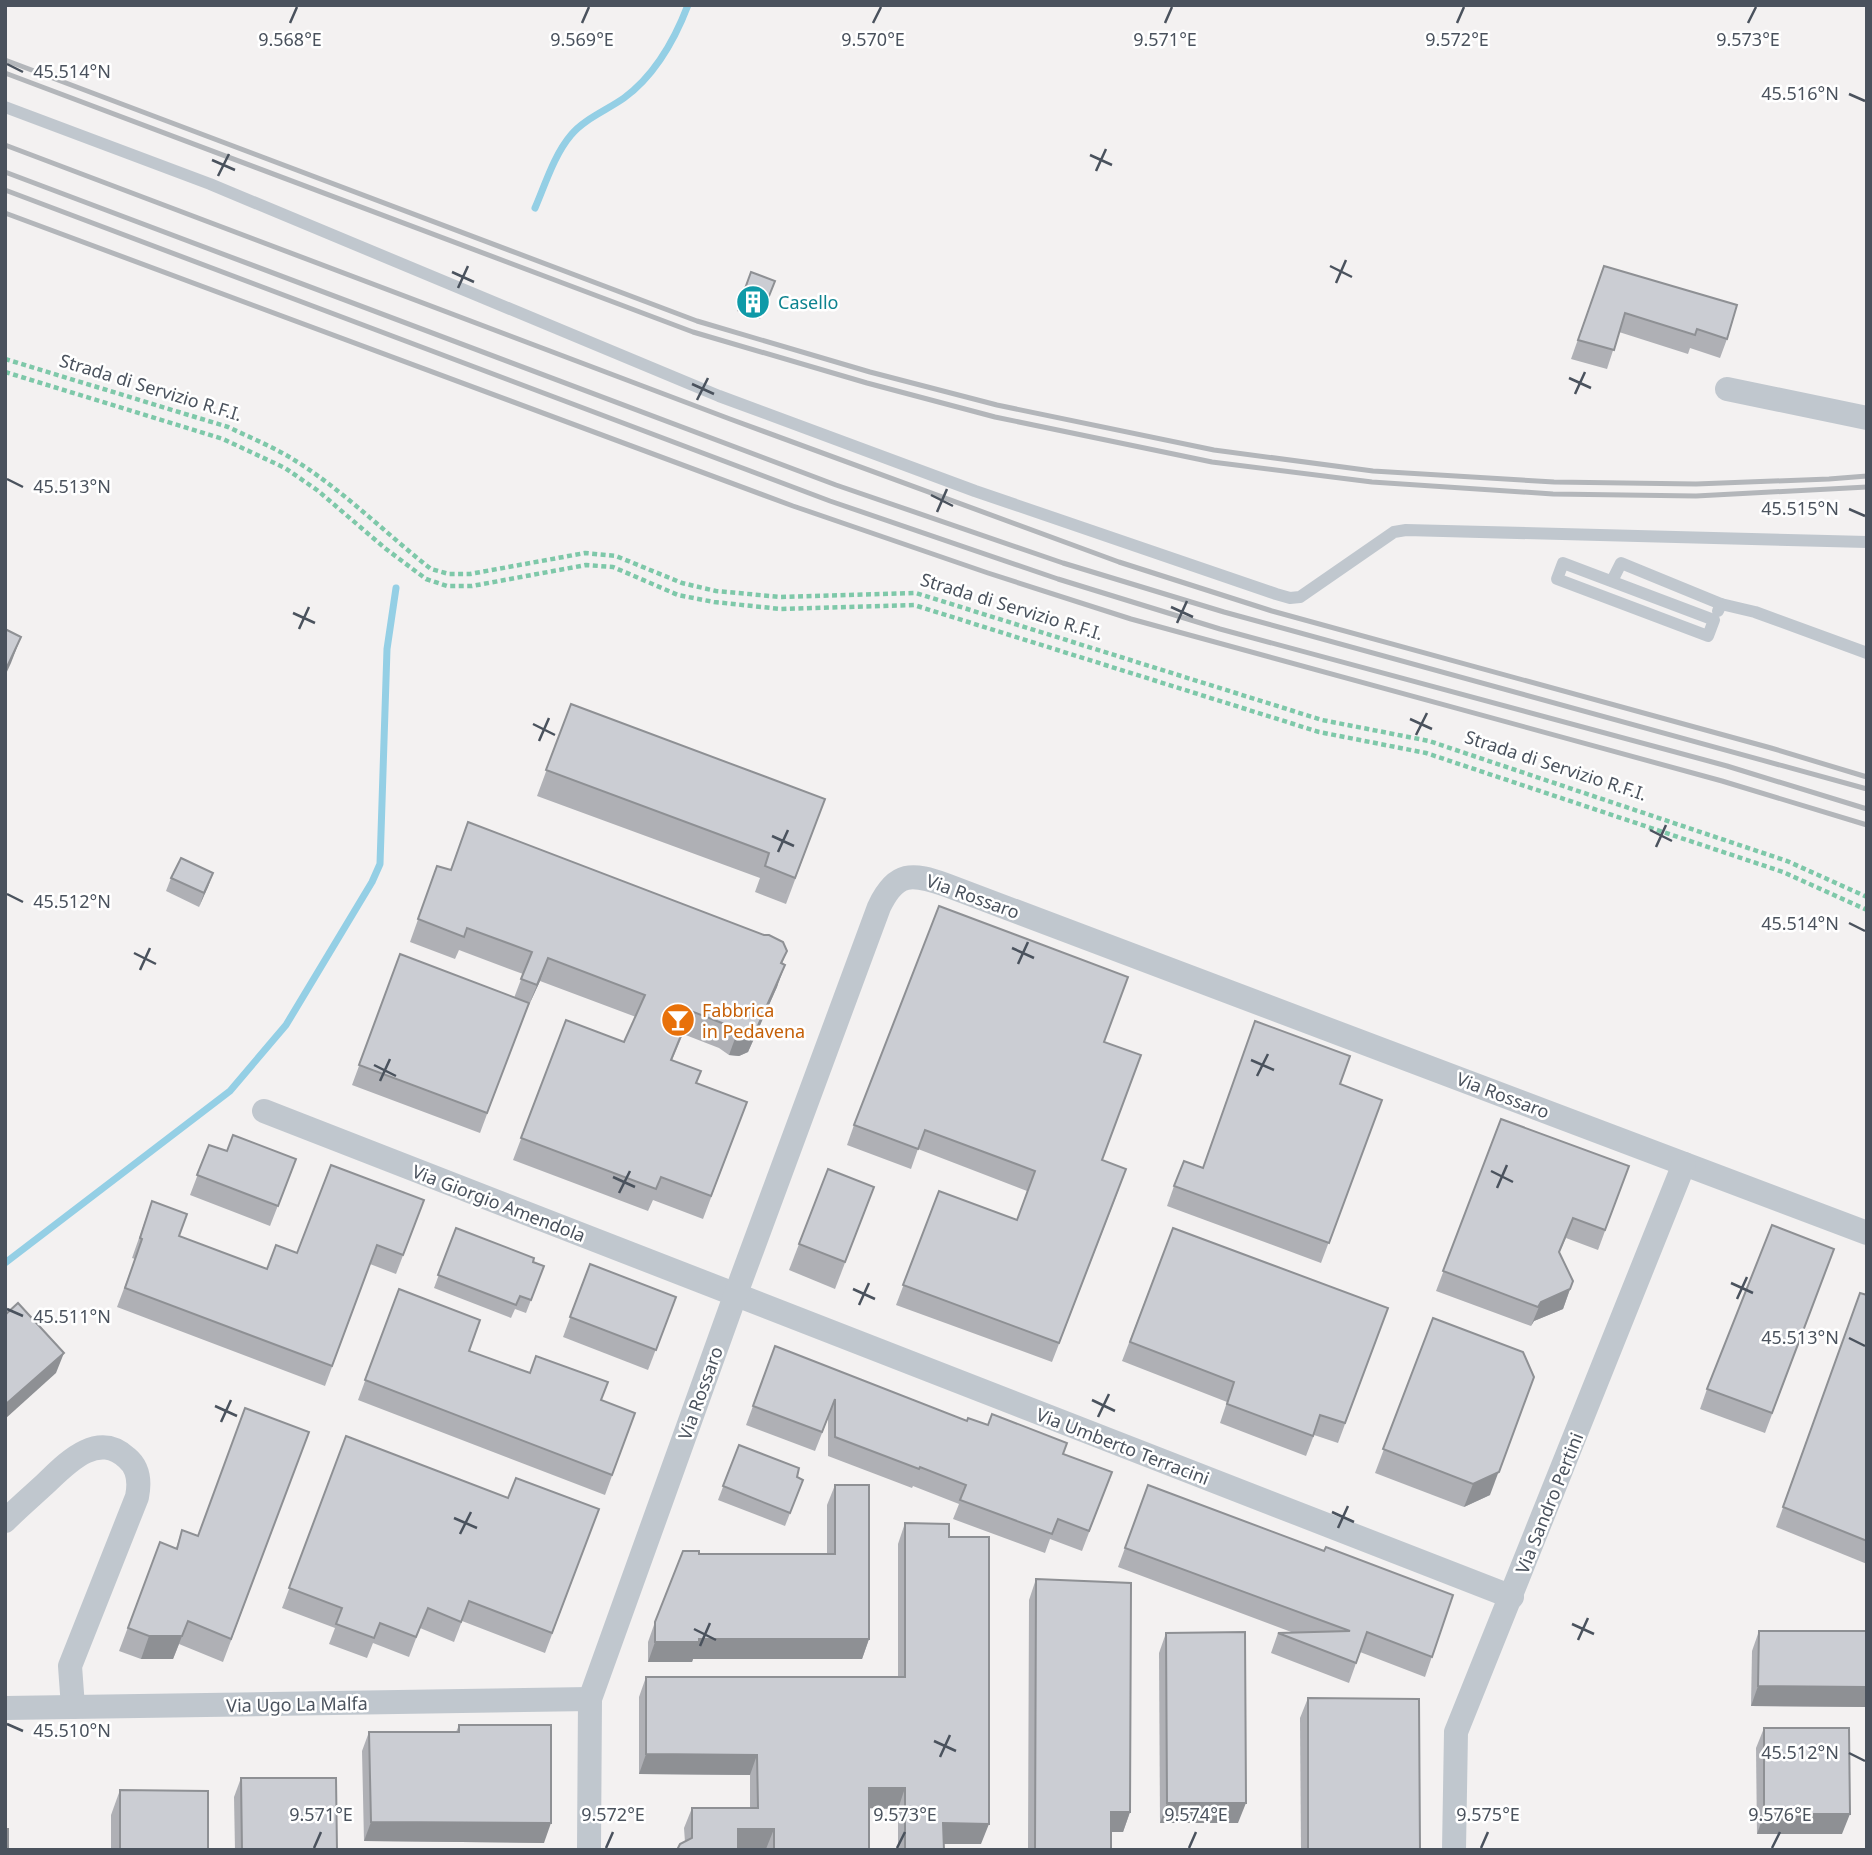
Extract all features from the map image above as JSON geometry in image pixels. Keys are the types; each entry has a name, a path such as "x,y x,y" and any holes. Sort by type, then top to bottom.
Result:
{"street":[{"path":"1727,389 1867,418"},
{"name":"Via Rossaro","path":"589,1850 590,1699 879,907 892,885 910,877 925,878 946,885 1867,1233"},
{"name":"Via Giorgio Amendola","path":"264,1111 735,1296"},
{"name":"Via Sandro Pertini","path":"1454,1850 1456,1732 1684,1164"},
{"name":"Via Umberto Terracini","path":"735,1296 1512,1597"},
{"path":"5,1521 74,1456 90,1449 105,1447 118,1451 130,1461 138,1474 137,1497 70,1666 73,1707"},
{"name":"Via Ugo La Malfa","path":"5,1707 590,1699"}],"lane":[{"path":"5,107 223,190 719,396 975,491 1290,598 1300,597 1394,532 1406,530 1867,542"},
{"path":"1714,620 1563,563 1557,579 1708,636 1721,604"},
{"path":"1612,581 1620,563 1721,604 1755,612 1867,653"}],"path":[{"name":"Strada di Servizio R.F.I.","path":"5,359 228,427 261,442 291,458 324,481 431,569 449,574 470,574 585,553 616,556 682,583 716,591 781,597 916,593 1322,720 1429,741 1787,861 1867,897"},
{"path":"5,372 223,439 256,453 285,468 317,490 426,579 447,586 472,586 586,565 612,568 678,595 714,602 781,609 914,605 1319,732 1426,753 1783,872 1867,910"}],"building":[{"path":"1604,266 1737,305 1727,339 1697,329 1695,335 1625,313 1614,350 1578,340"},
{"path":"751,272 775,281 765,306 742,297"},
{"path":"5,629 21,637 6,669 5,668"},
{"path":"571,704 825,799 795,878 765,866 769,853 546,770"},
{"path":"468,822 783,942 787,951 781,963 785,965 756,1030 747,1034 737,1033 727,1025 691,1011 671,1060 701,1071 696,1083 747,1102 711,1196 661,1177 656,1189 521,1138 566,1020 624,1042 645,995 548,958 537,985 521,979 532,952 467,928 464,937 418,919 437,866 451,870"},
{"path":"181,858 213,873 204,893 171,878"},
{"path":"939,906 1128,977 1104,1042 1141,1055 1102,1160 1126,1169 1059,1343 903,1285 939,1191 1017,1220 1035,1171 925,1130 918,1149 854,1125"},
{"path":"400,954 529,1003 487,1113 359,1065"},
{"path":"1255,1021 1350,1056 1340,1084 1382,1100 1329,1243 1174,1186 1184,1161 1203,1168"},
{"path":"1501,1119 1629,1166 1605,1230 1573,1218 1559,1252 1573,1281 1570,1289 1541,1302 1538,1307 1443,1271"},
{"path":"233,1135 296,1159 278,1206 197,1175 209,1145 227,1151"},
{"path":"331,1165 424,1200 403,1255 377,1245 332,1366 125,1288 152,1201 187,1214 179,1236 267,1269 276,1245 297,1253"},
{"path":"828,1169 874,1187 845,1262 799,1244"},
{"path":"1772,1225 1834,1249 1772,1413 1707,1389"},
{"path":"456,1228 534,1258 533,1262 544,1266 531,1300 520,1296 516,1305 438,1275"},
{"path":"1173,1228 1388,1308 1345,1423 1320,1415 1313,1436 1227,1404 1234,1382 1130,1342"},
{"path":"590,1264 676,1297 656,1350 570,1317"},
{"path":"399,1289 480,1320 469,1351 530,1373 536,1356 608,1382 601,1400 635,1413 612,1475 365,1380"},
{"path":"1860,1293 1867,1295 1867,1541 1783,1507"},
{"path":"18,1303 64,1353 6,1404 5,1315"},
{"path":"1433,1318 1523,1352 1534,1377 1499,1472 1473,1484 1383,1449"},
{"path":"775,1346 967,1421 968,1418 988,1425 992,1414 1067,1443 1063,1454 1112,1472 1089,1531 1058,1519 1052,1534 960,1500 966,1485 835,1437 835,1399 822,1432 753,1406"},
{"path":"245,1408 309,1432 231,1639 188,1621 182,1636 149,1636 128,1628 160,1542 177,1549 182,1530 198,1536"},
{"path":"346,1436 508,1498 516,1478 599,1509 552,1633 469,1601 461,1622 428,1608 416,1637 380,1623 374,1638 336,1624 342,1608 289,1588"},
{"path":"739,1445 799,1468 797,1477 803,1480 790,1513 723,1486"},
{"path":"835,1485 869,1485 869,1639 699,1639 699,1642 655,1642 655,1622 683,1551 699,1551 699,1554 835,1554"},
{"path":"1148,1485 1324,1551 1326,1547 1453,1595 1432,1657 1367,1632 1356,1663 1278,1633 1350,1631 1125,1548"},
{"path":"905,1523 949,1524 949,1537 989,1537 989,1824 943,1823 944,1850 905,1850 905,1788 869,1788 869,1850 774,1850 774,1829 738,1829 738,1850 677,1850 680,1844 692,1838 692,1808 758,1808 757,1755 646,1754 646,1677 905,1677"},
{"path":"1036,1579 1131,1583 1130,1812 1111,1812 1111,1850 1035,1850"},
{"path":"1759,1631 1867,1631 1867,1687 1758,1686"},
{"path":"1245,1632 1246,1803 1167,1803 1166,1633"},
{"path":"1308,1698 1419,1699 1420,1850 1308,1850"},
{"path":"459,1725 551,1725 551,1823 371,1822 369,1732 459,1732"},
{"path":"1764,1728 1849,1728 1850,1814 1764,1814"},
{"path":"241,1778 336,1778 337,1850 242,1850"},
{"path":"120,1790 208,1791 208,1850 120,1850"},
{"path":"5,1829 8,1829 8,1850 5,1850"}],"waterway":[{"path":"535,208 555,161 571,135 582,124 624,98 645,79 670,44 688,5"},
{"path":"5,1263 230,1091 286,1025 372,882 380,864 387,649 396,588"}],"railway":[{"path":"5,60 697,321 870,372 997,405 1214,450 1373,471 1554,482 1696,484 1867,476"},
{"path":"5,73 693,332 995,417 1212,462 1372,482 1553,494 1696,496 1867,487"},
{"path":"5,145 730,419 1119,562 1272,611 1771,748 1867,777"},
{"path":"5,172 836,485 1063,563 1224,612 1867,789"},
{"path":"5,190 830,501 1058,579 1220,629 1727,766 1867,809"},
{"path":"5,213 793,506 988,573 1131,619 1722,781 1867,825"}],"place":[{"name":"Casello","path":"753,302"},
{"name":"Fabbrica in Pedavena","path":"678,1020"}]}
